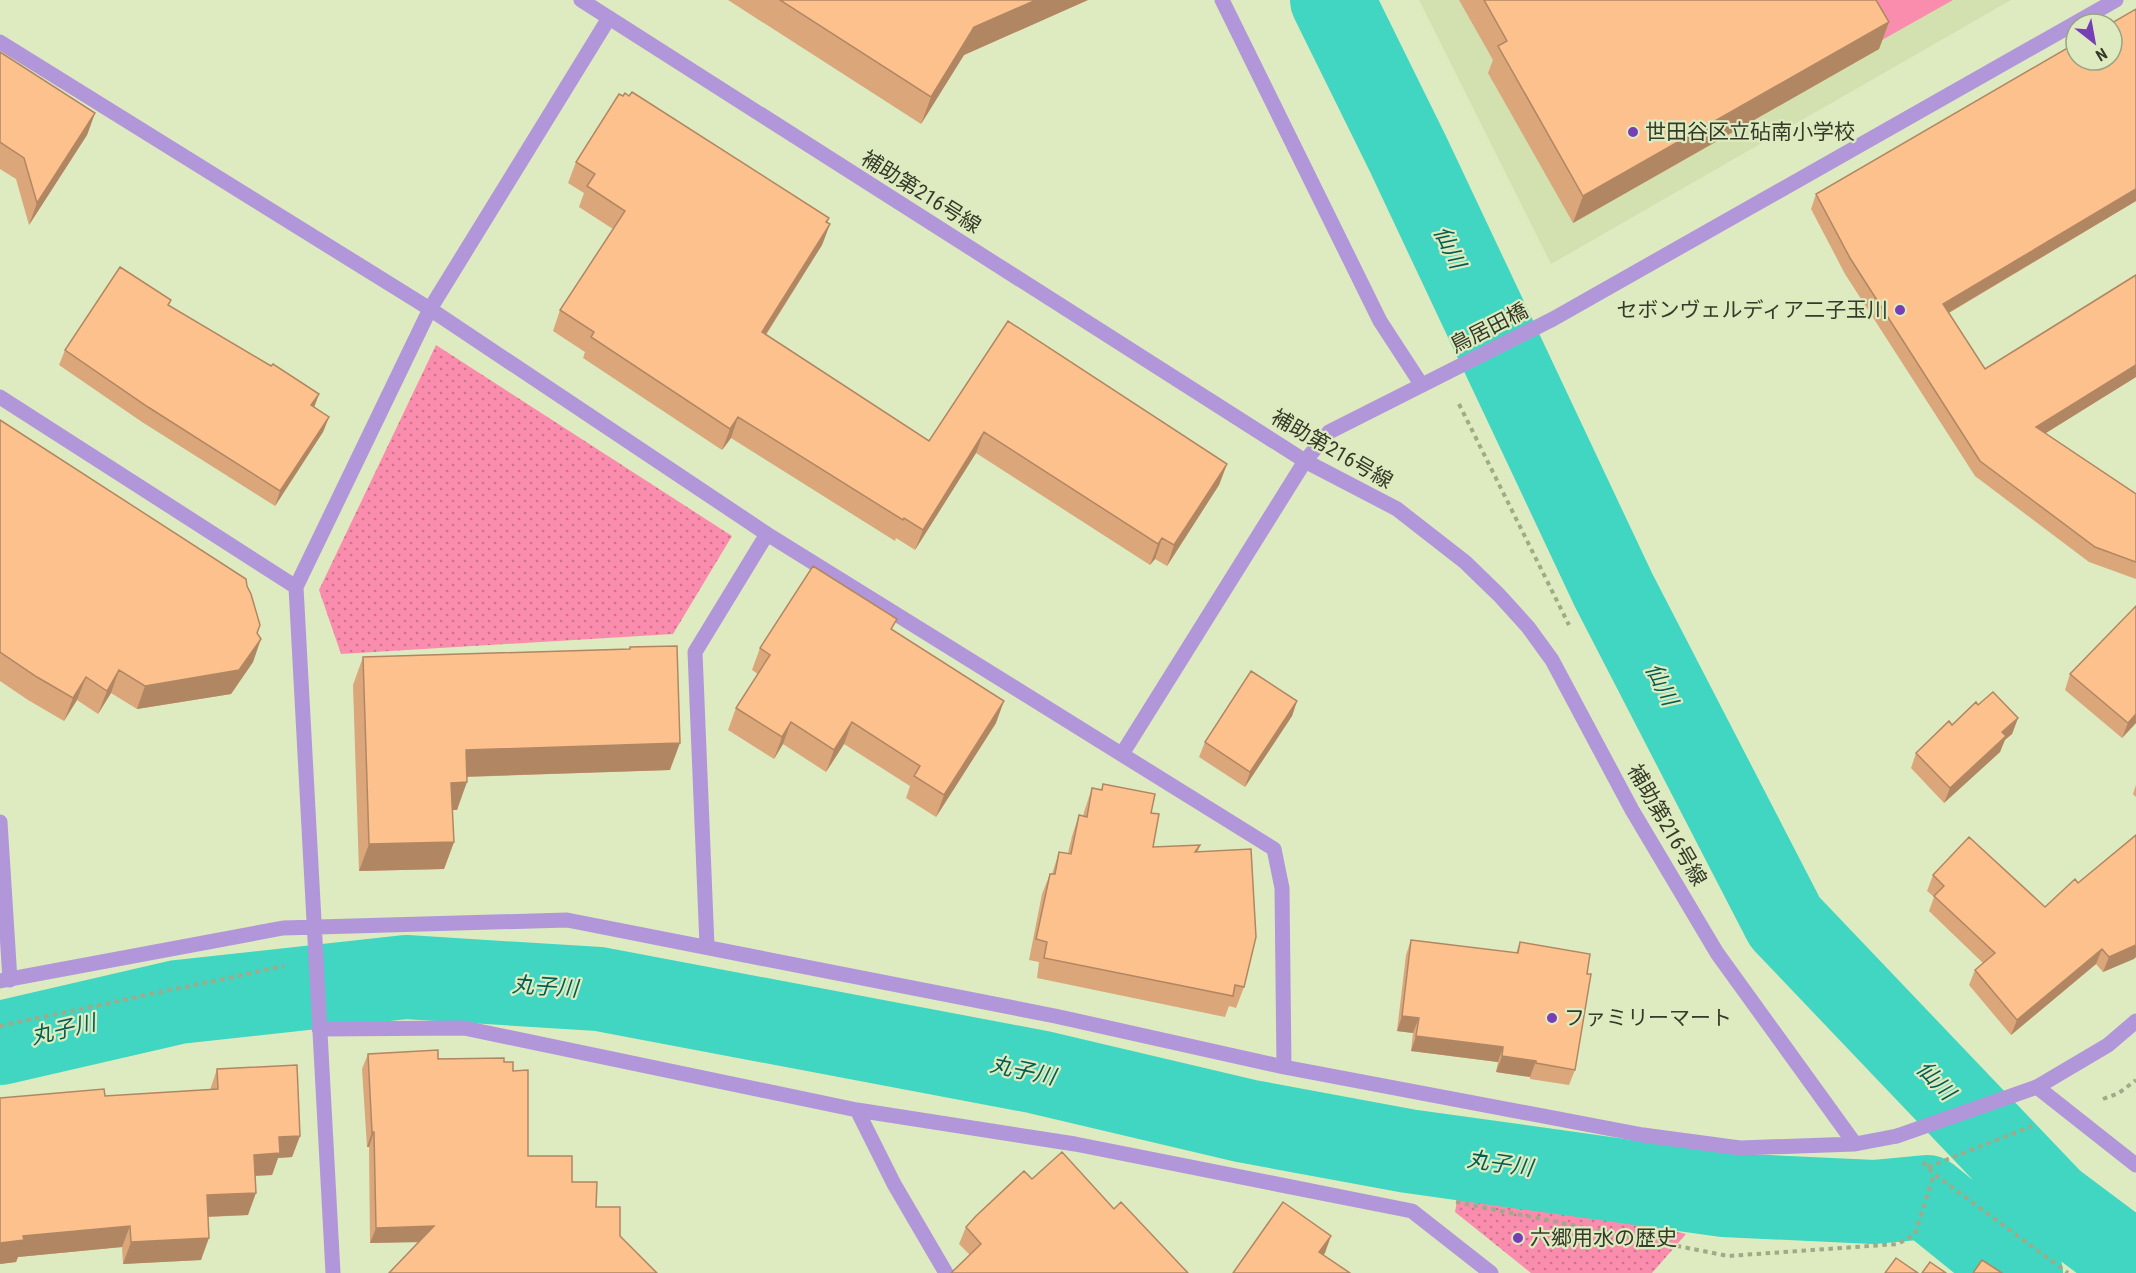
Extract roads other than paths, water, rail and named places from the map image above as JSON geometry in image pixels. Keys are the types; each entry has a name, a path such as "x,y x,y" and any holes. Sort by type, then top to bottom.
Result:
{"street":[{"name":"補助第216号線","path":"581,0 1305,461 1397,509 1465,562 1528,627 1552,660 1632,810 1717,953 1855,1144"},
{"path":"1222,0 1380,321 1421,384"},
{"name":"鳥居田橋","path":"1122,754 1305,461 1329,432 1553,319 2116,0"},
{"path":"333,1273 296,587 430,309 609,18"},
{"path":"0,42 430,309 766,534 1274,849 1282,888 1284,1067"},
{"path":"0,397 296,587"},
{"path":"707,946 695,652 766,534"},
{"path":"0,822 5,981 283,928 567,920 1055,1016 1284,1067 1643,1135 1740,1148 1855,1144 1897,1136 2037,1088 2108,1045 2136,1021"},
{"path":"320,1029 464,1028 857,1110 1075,1144 1412,1211 1491,1273"},
{"path":"2037,1088 2136,1165"},
{"path":"857,1110 894,1184 946,1273"}],"waterway":[{"name":"仙川","path":"1332,0 1408,154 1614,591 1785,922 2052,1202 2136,1265"},
{"name":"丸子川","path":"0,1043 178,1002 406,977 599,989 1038,1072 1246,1121 1408,1151 1723,1195 1874,1202 1927,1197 2021,1273"}],"place":[{"name":"世田谷区立砧南小学校","path":"1633,132"},
{"name":"セボンヴェルディア二子玉川","path":"1900,310"},
{"name":"ファミリーマート","path":"1552,1018"},
{"name":"六郷用水の歴史","path":"1518,1238"}]}
